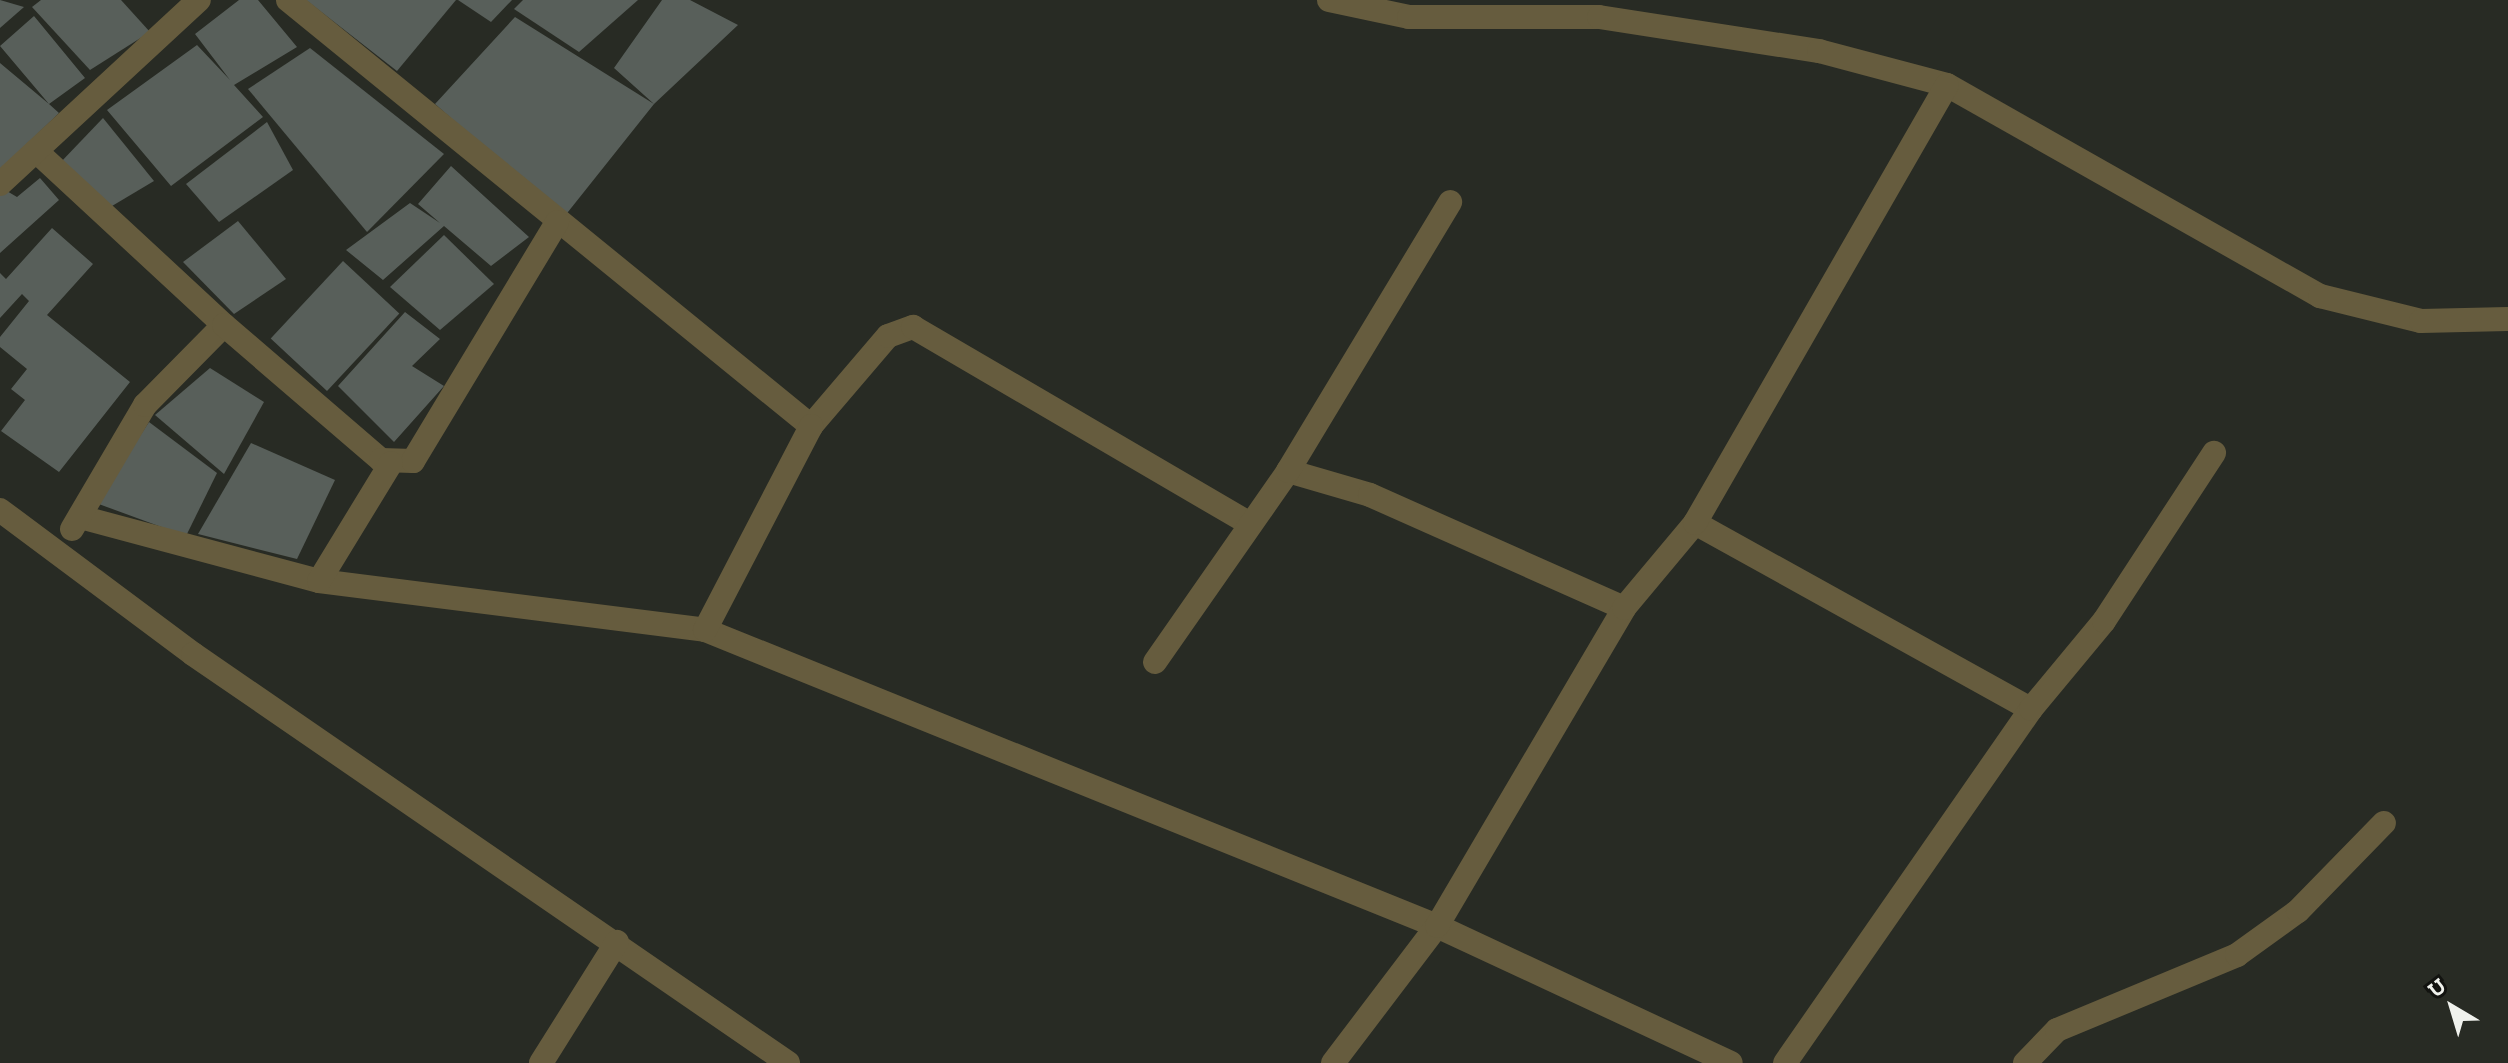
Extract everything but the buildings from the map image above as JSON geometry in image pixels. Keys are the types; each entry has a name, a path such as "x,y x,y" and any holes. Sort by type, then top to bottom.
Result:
{"street":[{"path":"0,184 199,0"},
{"path":"288,0 811,426"},
{"path":"1329,0 1409,17 1599,17 1819,51 1947,85 2320,296 2421,321 2508,319"},
{"path":"1333,1063 1437,926 1624,608 1695,523 1947,85"},
{"path":"36,151 224,325 391,463"},
{"path":"1155,662 1288,471 1450,202"},
{"path":"319,581 391,463 424,452 557,222"},
{"path":"59,547 80,517 145,405 224,325"},
{"path":"705,630 811,426 888,336 913,327 1249,523"},
{"path":"1785,1063 2031,709 2104,621 2214,453"},
{"path":"1288,471 1370,495 1624,608"},
{"path":"0,510 59,547 193,654 617,942 788,1063"},
{"path":"80,517 319,581 705,630 1437,926 1731,1063"},
{"path":"1695,523 2031,709"},
{"path":"2025,1063 2057,1030 2237,955 2298,911 2384,823"},
{"path":"541,1063 617,942"}]}
